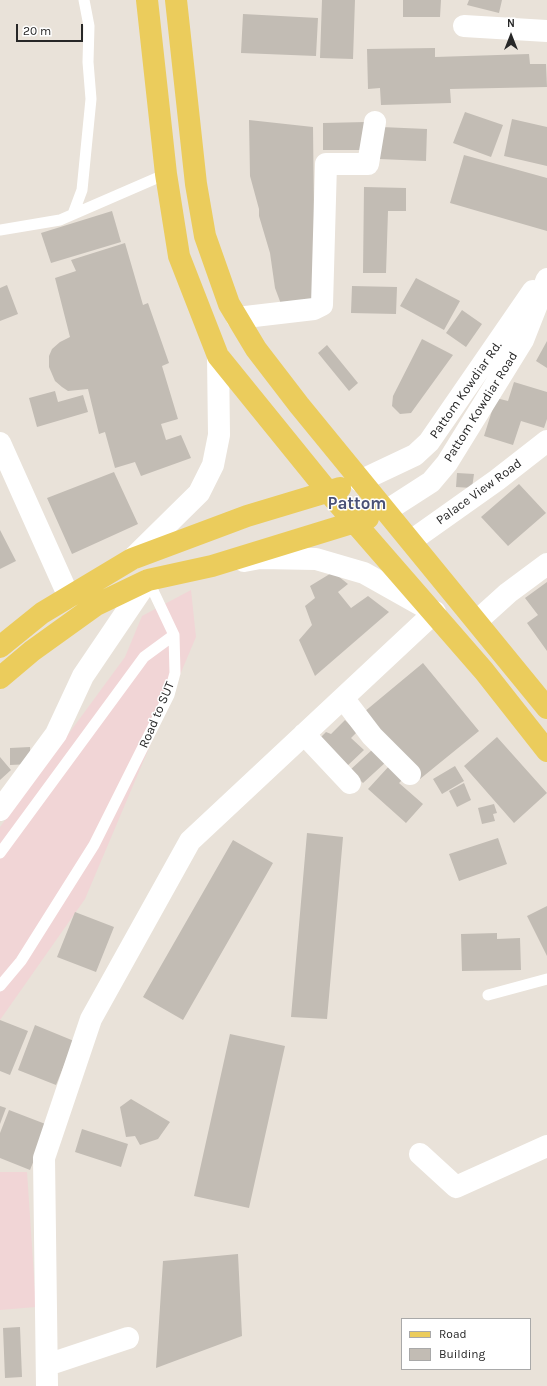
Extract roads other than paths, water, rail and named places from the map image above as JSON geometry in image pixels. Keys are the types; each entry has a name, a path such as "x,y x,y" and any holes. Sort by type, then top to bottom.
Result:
{"main road":[{"path":"146,0 166,174 179,256 218,356 329,493 435,612 484,670 547,751"},
{"path":"176,0 196,184 205,236 229,304 256,349 360,481 477,621 547,708"},
{"path":"0,646 42,614 132,559 247,516 329,493 360,481"},
{"path":"0,678 32,651 96,604 148,580 212,566 386,511"}],"street":[{"path":"464,26 547,31"},
{"path":"237,318 314,309 322,305 326,164 368,164 375,122"},
{"name":"Pattom Kowdiar Rd.","path":"360,481 415,455 429,442 547,272"},
{"name":"Pattom Kowdiar Road","path":"386,511 431,482 447,462 523,340 547,279"},
{"path":"132,559 199,493 213,465 219,434 218,356"},
{"name":"Palace View Road","path":"411,541 497,480 547,441"},
{"path":"0,443 69,597"},
{"path":"128,1338 47,1376 44,1158 91,1020 190,841 435,612 364,573 316,559 260,558 212,566"},
{"path":"477,621 508,593 547,564"},
{"path":"0,810 56,734 83,676 148,580"},
{"path":"343,698 372,736 410,774"},
{"path":"304,734 350,783"},
{"path":"420,1154 456,1187 547,1146"}],"lane":[{"path":"73,214 82,190 91,99 88,62 89,26 84,0"},
{"path":"0,230 60,220 166,174"},
{"path":"0,853 144,657 174,636 148,580"},
{"name":"Road to SUT","path":"0,986 21,961 65,892 94,845 124,788 169,695 175,673 174,636"},
{"path":"488,995 547,979"}],"district":[{"name":"Pattom","path":"357,504"}]}
